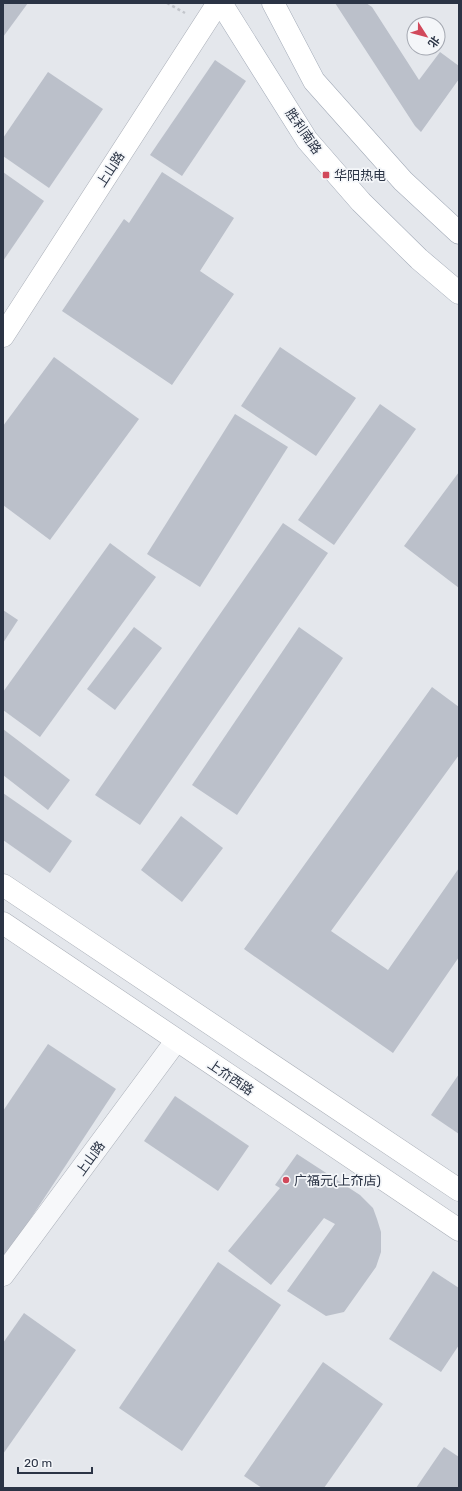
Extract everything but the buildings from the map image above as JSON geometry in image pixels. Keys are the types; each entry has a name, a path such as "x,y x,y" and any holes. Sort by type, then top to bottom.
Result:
{"street":[{"name":"胜利南路","path":"219,3 307,140 361,202 419,259 459,293"},
{"name":"上山路","path":"3,336 219,3"},
{"path":"273,3 314,81 403,181 459,233"},
{"path":"3,885 459,1190"},
{"name":"上夼西路","path":"3,923 176,1041 459,1230"},
{"name":"上山路","path":"3,1275 176,1041"}],"place":[{"name":"华阳热电","path":"326,175"},
{"name":"广福元(上夼店)","path":"286,1180"}]}
